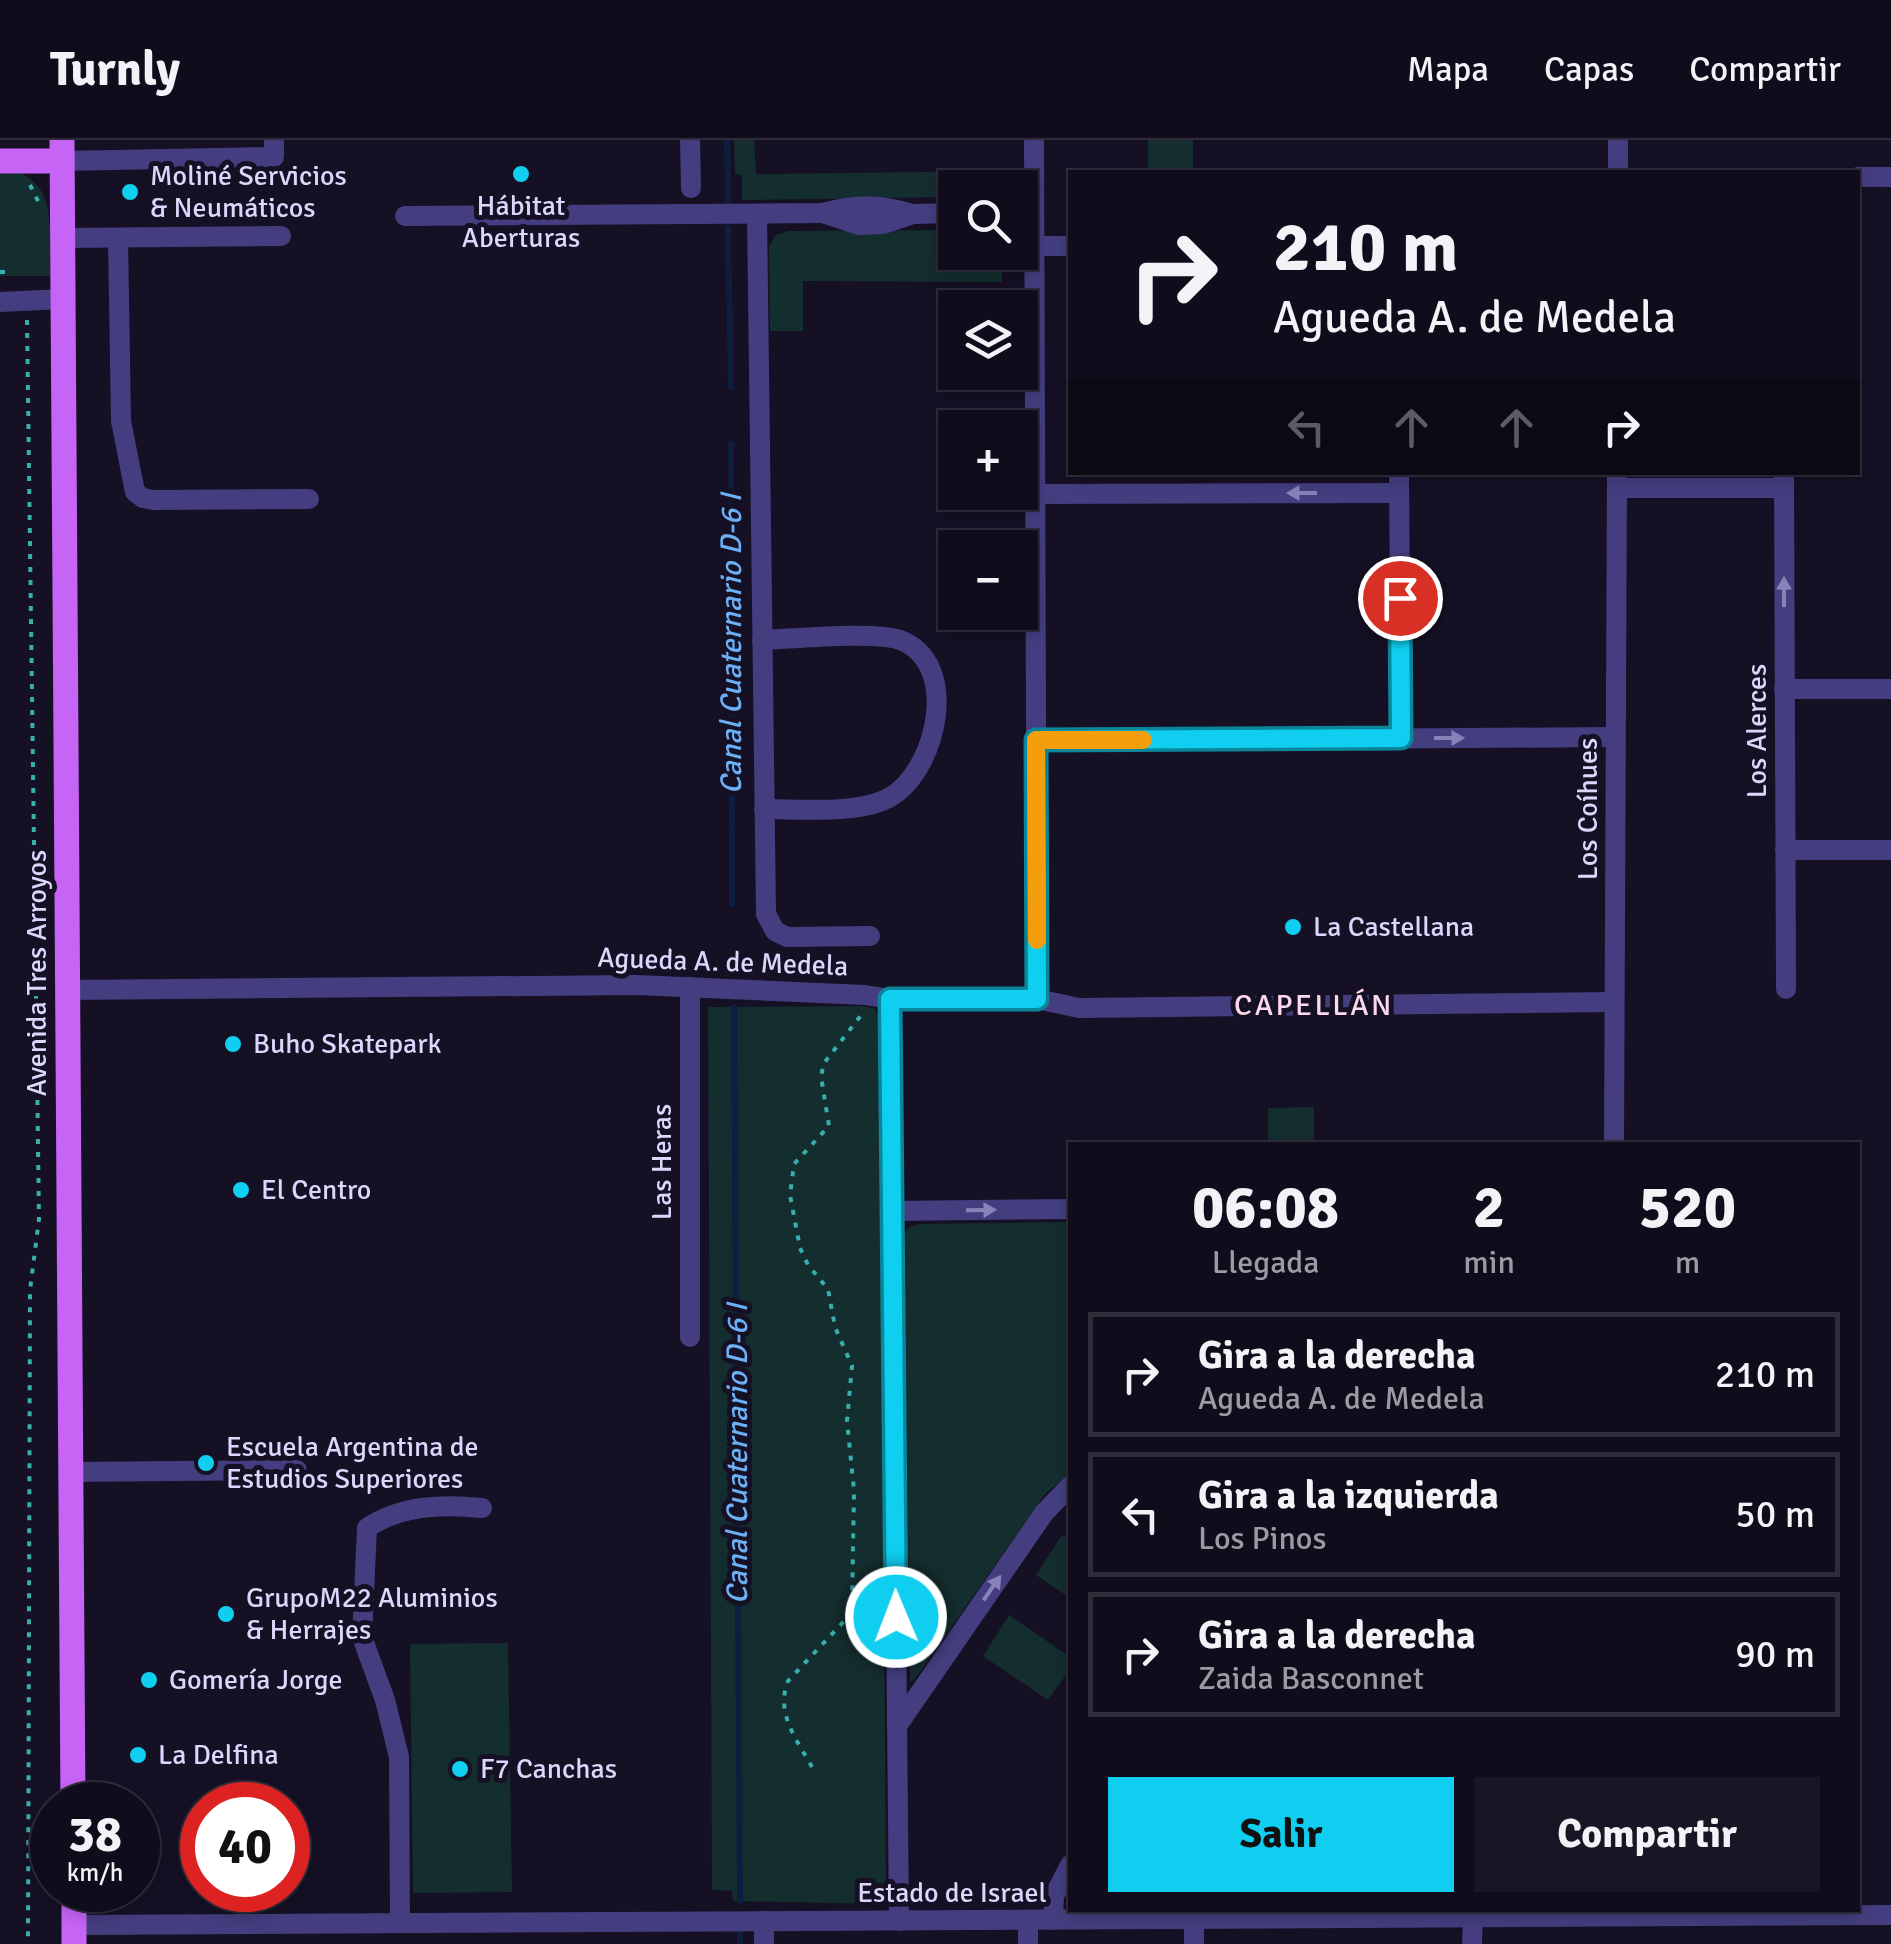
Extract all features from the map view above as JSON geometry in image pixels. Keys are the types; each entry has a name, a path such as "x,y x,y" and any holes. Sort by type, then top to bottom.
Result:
{"main road":[{"path":"0,161 62,150"},
{"name":"Avenida Tres Arroyos","path":"62,150 73,1782"}],"street":[{"path":"690,140 690,188"},
{"path":"1031,170 1034,140"},
{"path":"1618,140 1618,170"},
{"path":"62,150 274,148"},
{"path":"1860,177 1891,176"},
{"path":"757,214 765,906 770,926 780,935 870,936"},
{"path":"406,216 823,214 859,225 912,214 938,214"},
{"path":"62,238 280,236"},
{"path":"118,238 121,421 135,492 153,500 309,498"},
{"path":"1038,246 1068,246"},
{"path":"1034,270 1035,410"},
{"path":"0,302 63,299"},
{"path":"1617,480 1784,480"},
{"name":"Los Coíhues","path":"1614,1142 1617,480"},
{"name":"Los Alerces","path":"1784,480 1786,989"},
{"path":"1038,494 1399,483 1401,738"},
{"path":"1035,510 1037,999"},
{"path":"762,640 878,637 903,641 923,659 936,701 930,749 914,776 892,796 857,807 764,810"},
{"path":"1784,690 1891,689"},
{"path":"1036,740 1616,737"},
{"path":"1785,850 1891,850"},
{"name":"Agueda A. de Medela","path":"68,990 617,985 890,999 1037,999 1079,1008 1614,1002"},
{"name":"Las Heras","path":"690,987 690,1337"},
{"path":"890,999 899,1921"},
{"path":"892,1211 1068,1209"},
{"path":"71,1472 296,1470"},
{"path":"897,1726 1044,1513 1068,1488"},
{"path":"400,1923 399,1757 385,1700 362,1637 367,1528 390,1512 453,1505 482,1508"},
{"path":"1053,1920 1057,1888 1068,1869"},
{"name":"Estado de Israel","path":"74,1935 400,1923 1194,1919 1393,1914 1472,1918 1611,1913 1891,1915"},
{"path":"1472,1918 1472,1944"},
{"path":"1194,1919 1194,1944"},
{"path":"1028,1920 1028,1944"},
{"path":"764,1921 764,1944"}],"path":[{"path":"26,179 36,193 40,210"},
{"path":"0,272 11,272"},
{"path":"27,301 40,1220 30,1290 28,1944"},
{"path":"812,1767 784,1714 785,1692 788,1681 847,1618 852,1607 854,1498 847,1430 852,1366 835,1327 830,1293 808,1265 798,1241 790,1180 797,1159 830,1126 822,1076 826,1056 868,1007"}],"green space":[{"path":"734,140 754,140 756,174 938,172 938,197 742,200 742,175 735,174"},
{"path":"1148,140 1193,140 1193,170 1148,170"},
{"path":"0,167 33,181 42,193 50,223 50,276 0,276"},
{"path":"938,230 938,270 1002,270 1002,282 803,281 803,331 770,331 769,246 776,235 788,231"},
{"path":"708,1007 875,1009 880,1022 886,1892 882,1901 873,1904 733,1901 732,1891 712,1890"},
{"path":"1314,1107 1314,1142 1268,1142 1268,1108"},
{"path":"1068,1222 1068,1475 1045,1494 910,1682 904,1234 919,1224"},
{"path":"1062,1535 1068,1539 1068,1597 1036,1575"},
{"path":"1009,1615 1068,1656 1068,1672 1048,1700 983,1656"},
{"name":"F7 Canchas","path":"508,1643 512,1892 413,1893 410,1644"}],"waterway":[{"name":"Canal Cuaternario D-6 I","path":"727,140 728,200"},
{"name":"Canal Cuaternario D-6 I","path":"728,228 731,387"},
{"name":"Canal Cuaternario D-6 I","path":"731,444 732,904"},
{"name":"Canal Cuaternario D-6 I","path":"734,1007 740,1901"},
{"name":"Canal Cuaternario D-6 I","path":"740,1926 740,1944"}],"slow traffic":[{"path":"1037,940 1036,740 1143,740"}],"place":[{"name":"Hábitat Aberturas","path":"521,174"},
{"name":"Moliné Servicios & Neumáticos","path":"130,192"},
{"name":"La Castellana","path":"1293,927"},
{"name":"Buho Skatepark","path":"233,1044"},
{"name":"El Centro","path":"241,1190"},
{"name":"Escuela Argentina de Estudios Superiores","path":"206,1463"},
{"name":"GrupoM22 Aluminios & Herrajes","path":"226,1614"},
{"name":"Gomería Jorge","path":"149,1680"},
{"name":"La Delfina","path":"138,1755"},
{"name":"F7 Canchas","path":"460,1769"}],"district":[{"name":"CAPELLÁN","path":"1314,1005"}],"route":[{"path":"896,1617 890,999 1037,999 1036,740 1401,738 1400,598"}]}
